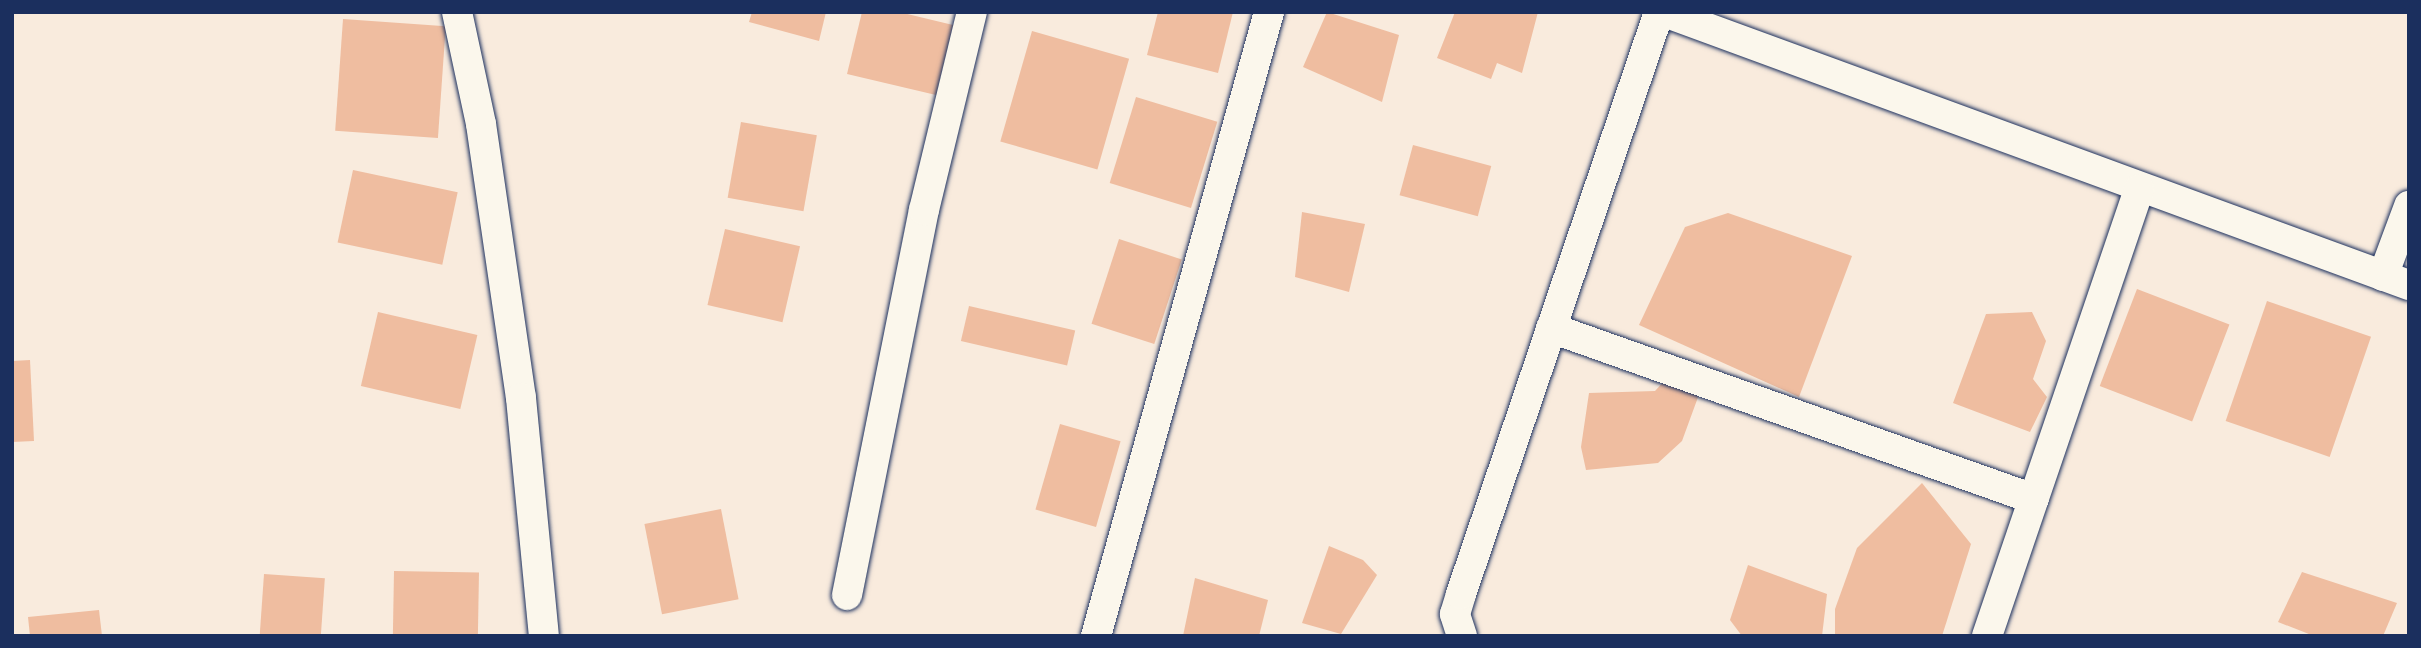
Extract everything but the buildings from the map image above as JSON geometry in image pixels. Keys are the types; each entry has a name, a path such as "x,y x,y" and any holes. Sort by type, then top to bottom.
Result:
{"street":[{"path":"457,12 481,124 521,398 544,636"},
{"path":"847,595 913,259 972,12"},
{"path":"1096,636 1269,12"},
{"path":"1462,636 1455,614 1551,328 1677,15 2139,189 2396,281 2409,206"},
{"path":"1987,636 2139,189"},
{"path":"1551,328 2034,499"}]}
